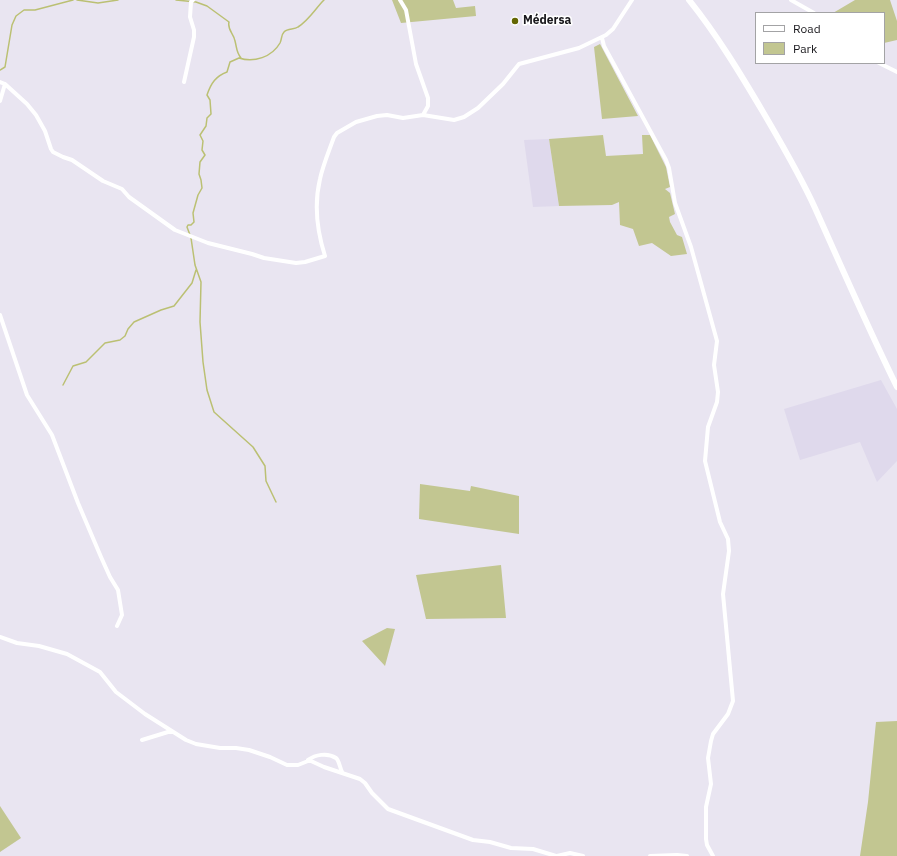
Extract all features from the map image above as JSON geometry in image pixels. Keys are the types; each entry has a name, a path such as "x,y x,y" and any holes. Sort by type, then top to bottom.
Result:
{"main road":[{"path":"689,0 727,52 791,161 815,207 844,274 897,387"}],"street":[{"path":"184,82 194,37 194,30 190,17 193,0"},
{"path":"400,0 406,10 416,64 428,98 428,106 423,115"},
{"path":"0,82 5,84 36,114 45,131 53,152 62,158 72,160 103,181 122,189 129,197 175,230 182,234 222,247 264,258 296,263 305,262 324,256 319,238 317,214 318,191 320,177 337,133 356,122 377,116 387,115 403,118 423,115 454,120 464,117 478,108 503,84 519,64 579,48 602,38 612,29 632,0"},
{"path":"791,0 812,12"},
{"path":"602,38 604,46 666,160 669,168 675,203 690,247 716,341 714,365 718,392 717,402 708,427 705,461 720,522 728,539 729,551 723,594 733,700 728,714 713,734 710,741 708,758 711,784 706,807 706,839 713,856"},
{"path":"881,64 897,72"},
{"path":"0,101 5,84"},
{"path":"0,316 27,395 52,435 98,550 118,590 122,615 117,626"},
{"path":"0,637 17,643 39,646 68,654 100,672 116,692 145,714 186,740 196,744 220,748 249,750 287,765 298,765 315,756 322,755 334,757 337,759 342,772"},
{"path":"142,740 168,732 174,732"},
{"path":"308,761 360,779 388,808 472,840 490,842 511,848 532,849 557,856 570,853 582,856"},
{"path":"650,856 687,856"}],"shaded area":[{"path":"549,139 559,206 533,207 524,140"},
{"path":"881,380 897,409 897,461 877,482 860,442 800,460 784,409"}],"green space":[{"path":"392,0 453,0 456,8 475,6 476,16 401,23"},
{"path":"855,0 890,0 897,21 897,40 885,43 885,12 835,12"},
{"path":"600,44 638,116 602,119 594,47"},
{"path":"603,135 606,156 643,154 642,135 650,135 666,167 670,187 665,189 670,193 675,214 669,217 670,222 677,235 682,237 687,254 671,256 652,243 639,246 633,229 620,225 619,202 612,205 559,206 549,139"},
{"path":"420,484 470,491 471,486 519,496 519,534 419,519"},
{"path":"501,565 506,618 426,619 416,575"},
{"path":"387,628 395,629 385,666 362,641"},
{"path":"897,721 897,856 860,856 868,802 876,722"},
{"path":"0,806 21,838 0,852"}],"waterway":[{"path":"0,70 5,67 12,25 16,16 24,10 35,10 73,0"},
{"path":"77,0 98,3 118,0"},
{"path":"176,0 196,2 207,6 229,22 229,27 237,52 241,58"},
{"path":"190,235 187,227 194,222 193,213 198,195 202,188 199,174 200,162 205,155 202,150 203,141 200,135 206,126 207,118 211,114 210,100 207,95 210,87 217,78 227,72 230,62 239,58 251,60 262,58 272,52 280,43 282,34 287,30 296,28 302,24 324,0"},
{"path":"191,238 195,265 201,282 200,322 203,362 207,390 214,412 253,447 265,466 266,481 276,502"},
{"path":"63,385 73,366 86,362 105,343 120,340 125,336 128,329 134,322 174,306 192,283 196,270"}],"place":[{"name":"Médersa","path":"515,21"}]}
